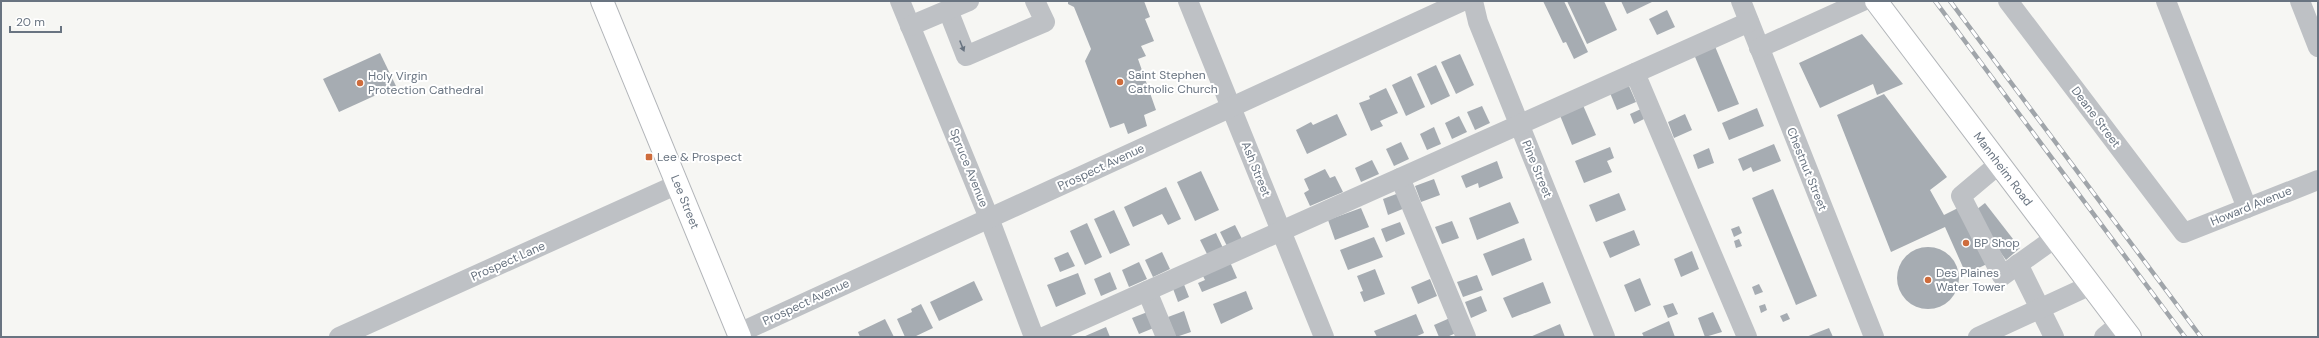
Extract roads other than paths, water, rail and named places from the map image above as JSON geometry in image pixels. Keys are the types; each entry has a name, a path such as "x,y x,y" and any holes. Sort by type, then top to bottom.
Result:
{"main road":[{"name":"Lee Street","path":"602,1 740,335"},
{"name":"Mannheim Road","path":"1876,1 2091,286 2118,333"}],"street":[{"name":"Spruce Avenue","path":"900,1 989,218 1034,337"},
{"path":"910,26 969,1"},
{"path":"948,10 966,56 1045,22 1036,1"},
{"name":"Ash Street","path":"1188,1 1324,337"},
{"name":"Prospect Avenue","path":"740,335 989,218 1463,1"},
{"name":"Pine Street","path":"1472,1 1478,22 1604,337"},
{"name":"Chestnut Street","path":"1740,1 1874,337"},
{"path":"1759,48 1863,1"},
{"name":"Deane Street","path":"2008,1 2184,233"},
{"path":"2166,1 2247,208"},
{"path":"2300,1 2318,48"},
{"path":"1044,337 1749,22"},
{"path":"1635,73 1747,337"},
{"path":"1999,164 1961,196 2002,276 2055,238"},
{"path":"1400,178 1466,337"},
{"name":"Howard Avenue","path":"2184,233 2318,180"},
{"name":"Prospect Lane","path":"339,337 678,184"},
{"path":"2018,264 2054,337"},
{"path":"1988,335 2039,309 2091,286"},
{"path":"1146,291 1166,337"}],"railway":[{"path":"1935,1 2185,337"},
{"path":"1950,1 2201,337"}],"place":[{"name":"Saint Stephen Catholic Church","path":"1120,82"},
{"name":"Holy Virgin Protection Cathedral","path":"360,83"},
{"name":"Lee & Prospect","path":"649,157"},
{"name":"BP Shop","path":"1966,243"},
{"name":"Des Plaines Water Tower","path":"1928,280"}]}
